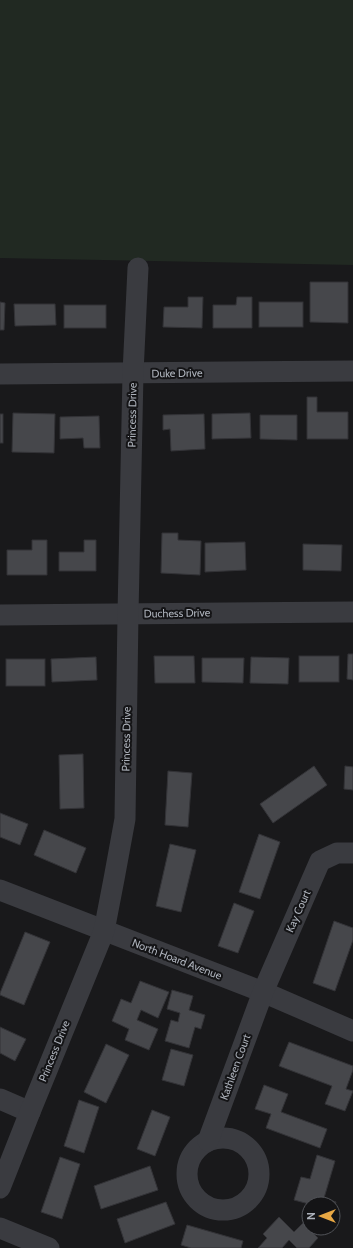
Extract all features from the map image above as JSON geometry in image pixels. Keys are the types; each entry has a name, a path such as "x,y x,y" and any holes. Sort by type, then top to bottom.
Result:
{"street":[{"name":"Princess Drive","path":"0,1188 104,931 125,819 128,614 138,268"},
{"name":"Duke Drive","path":"0,374 353,371"},
{"name":"Duchess Drive","path":"0,615 353,612"},
{"name":"Kay Court","path":"263,992 320,861 337,853 353,852"},
{"name":"North Hoard Avenue","path":"0,890 263,992 353,1030"},
{"name":"Kathleen Court","path":"208,1141 263,992"},
{"path":"0,1100 30,1112"},
{"path":"0,1228 49,1248"}],"shaded area":[{"path":"0,0 353,0 353,265 0,258"}],"building":[{"path":"310,282 348,282 348,323 310,322"},
{"path":"188,297 203,297 202,328 163,327 164,307 188,307"},
{"path":"237,297 252,297 252,328 213,328 213,305 236,305"},
{"path":"0,302 5,303 4,330 0,330"},
{"path":"259,302 303,302 303,327 259,327"},
{"path":"14,304 55,304 56,325 15,326"},
{"path":"64,305 106,305 106,328 64,328"},
{"path":"307,397 317,397 317,412 348,412 348,439 307,439"},
{"path":"13,413 55,414 54,453 12,452"},
{"path":"250,413 251,438 212,439 212,414"},
{"path":"0,414 3,414 3,443 0,443"},
{"path":"204,414 205,449 171,451 170,429 163,430 163,415"},
{"path":"260,415 297,415 297,440 260,439"},
{"path":"99,416 100,448 84,448 83,438 60,439 60,417"},
{"path":"162,533 178,533 178,540 201,541 200,575 161,573"},
{"path":"32,540 47,540 47,575 7,575 7,550 32,550"},
{"path":"84,540 96,540 96,571 59,571 59,552 84,552"},
{"path":"245,542 246,570 205,572 205,543"},
{"path":"303,544 342,545 341,571 303,570"},
{"path":"348,654 353,654 353,680 347,679"},
{"path":"154,656 194,656 195,683 155,683"},
{"path":"299,656 339,656 339,682 299,682"},
{"path":"96,657 97,680 52,682 51,659"},
{"path":"251,657 289,658 288,684 250,683"},
{"path":"202,658 244,658 243,683 202,682"},
{"path":"6,659 45,659 45,686 6,686"},
{"path":"83,754 84,808 60,809 59,755"},
{"path":"314,766 327,785 273,823 260,804"},
{"path":"345,766 353,767 353,790 344,789"},
{"path":"168,771 192,773 188,827 165,825"},
{"path":"0,813 28,824 20,845 0,837"},
{"path":"44,830 86,848 76,873 34,855"},
{"path":"259,834 280,842 260,899 239,892"},
{"path":"170,844 196,850 181,912 156,906"},
{"path":"234,903 254,911 238,953 218,946"},
{"path":"334,921 353,928 353,940 335,991 313,983"},
{"path":"25,932 50,942 24,1005 0,995 0,993"},
{"path":"140,981 169,992 158,1018 141,1010 137,1020 158,1029 149,1050 125,1040 129,1029 112,1021 121,999 131,1003"},
{"path":"172,990 193,996 189,1010 205,1015 201,1029 195,1027 189,1048 165,1041 171,1020 178,1022 180,1013 167,1009"},
{"path":"0,1027 26,1039 15,1061 0,1053"},
{"path":"289,1042 353,1066 346,1089 353,1091 345,1111 325,1104 332,1086 279,1066"},
{"path":"106,1044 129,1055 106,1103 84,1092"},
{"path":"171,1049 193,1055 184,1086 162,1080"},
{"path":"264,1085 288,1094 281,1112 327,1129 320,1148 266,1128 271,1114 255,1109"},
{"path":"79,1100 99,1107 84,1153 64,1146"},
{"path":"152,1110 170,1117 155,1156 137,1149"},
{"path":"317,1155 335,1161 325,1196 301,1196 301,1202 294,1200 301,1177 310,1179"},
{"path":"60,1157 80,1164 62,1219 41,1212"},
{"path":"150,1166 158,1190 101,1209 94,1186"},
{"path":"166,1202 175,1224 125,1243 117,1219"},
{"path":"279,1217 294,1232 301,1225 301,1236 316,1236 318,1238 309,1248 297,1248 289,1240 282,1248 258,1248 267,1238 263,1234"},
{"path":"187,1225 243,1241 241,1248 191,1248 181,1245"}]}
